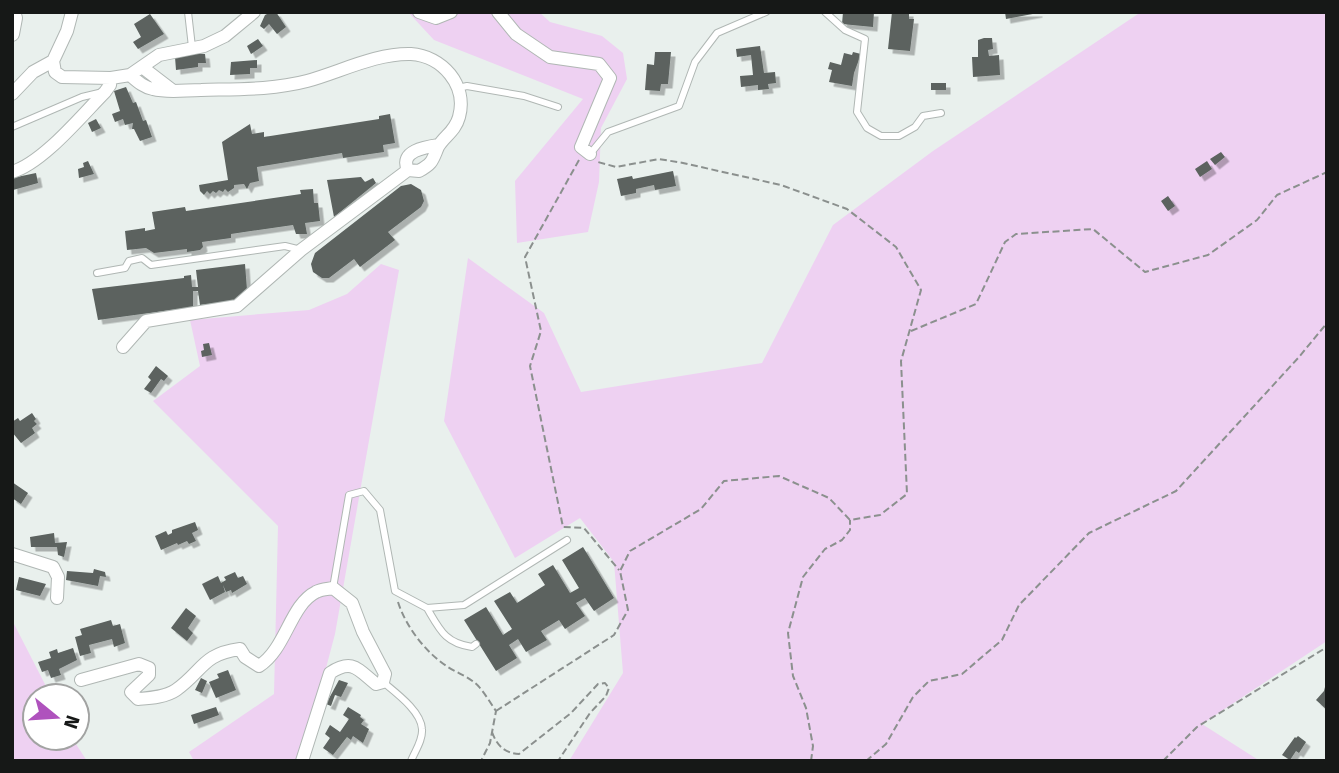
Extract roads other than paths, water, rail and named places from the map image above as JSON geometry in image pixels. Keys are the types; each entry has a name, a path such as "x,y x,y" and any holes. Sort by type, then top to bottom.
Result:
{"street":[{"path":"12,34 15,18 13,12"},
{"path":"12,94 33,72 52,61 67,32 72,12"},
{"path":"52,61 55,72 62,77 111,78 130,75 159,55 204,46 225,36 254,12"},
{"path":"419,12 436,18 451,12"},
{"path":"498,12 516,34 550,57 599,64 610,78 585,151"},
{"path":"123,346 146,321 237,306 301,250 408,170 419,172 432,163 439,145 452,133 459,117 461,103 458,88 450,73 441,65 427,57 404,54 276,87 174,90 146,87 130,75"},
{"path":"142,66 174,90"},
{"path":"12,172 24,169 55,142 105,92 111,78"},
{"path":"408,170 405,162 407,156 416,150 439,145"},
{"path":"12,554 53,568 58,577 57,598"},
{"path":"81,680 139,664 149,668 149,675 131,692 138,699 175,691 207,659 226,651 240,649 245,657 259,666 268,660 304,602 317,591 333,588 352,603 384,674 383,682 376,684 358,667 340,666 330,673 302,761"}],"lane":[{"path":"188,12 192,47"},
{"path":"585,151 608,132 680,106 695,62 717,33 766,12"},
{"path":"825,12 845,30 864,39 857,112 867,128 881,136 899,136 915,127 923,116 941,113"},
{"path":"458,88 467,86 524,96 558,107"},
{"path":"12,127 82,97 105,92"},
{"path":"97,273 125,268 129,261 142,258 151,265 285,246 301,250"},
{"path":"333,588 349,495 364,492 380,510 395,591 427,608 443,634 457,645 472,647 476,644"},
{"path":"427,608 464,606 567,540"},
{"path":"383,682 414,712 422,727 420,741 411,761"}]}
